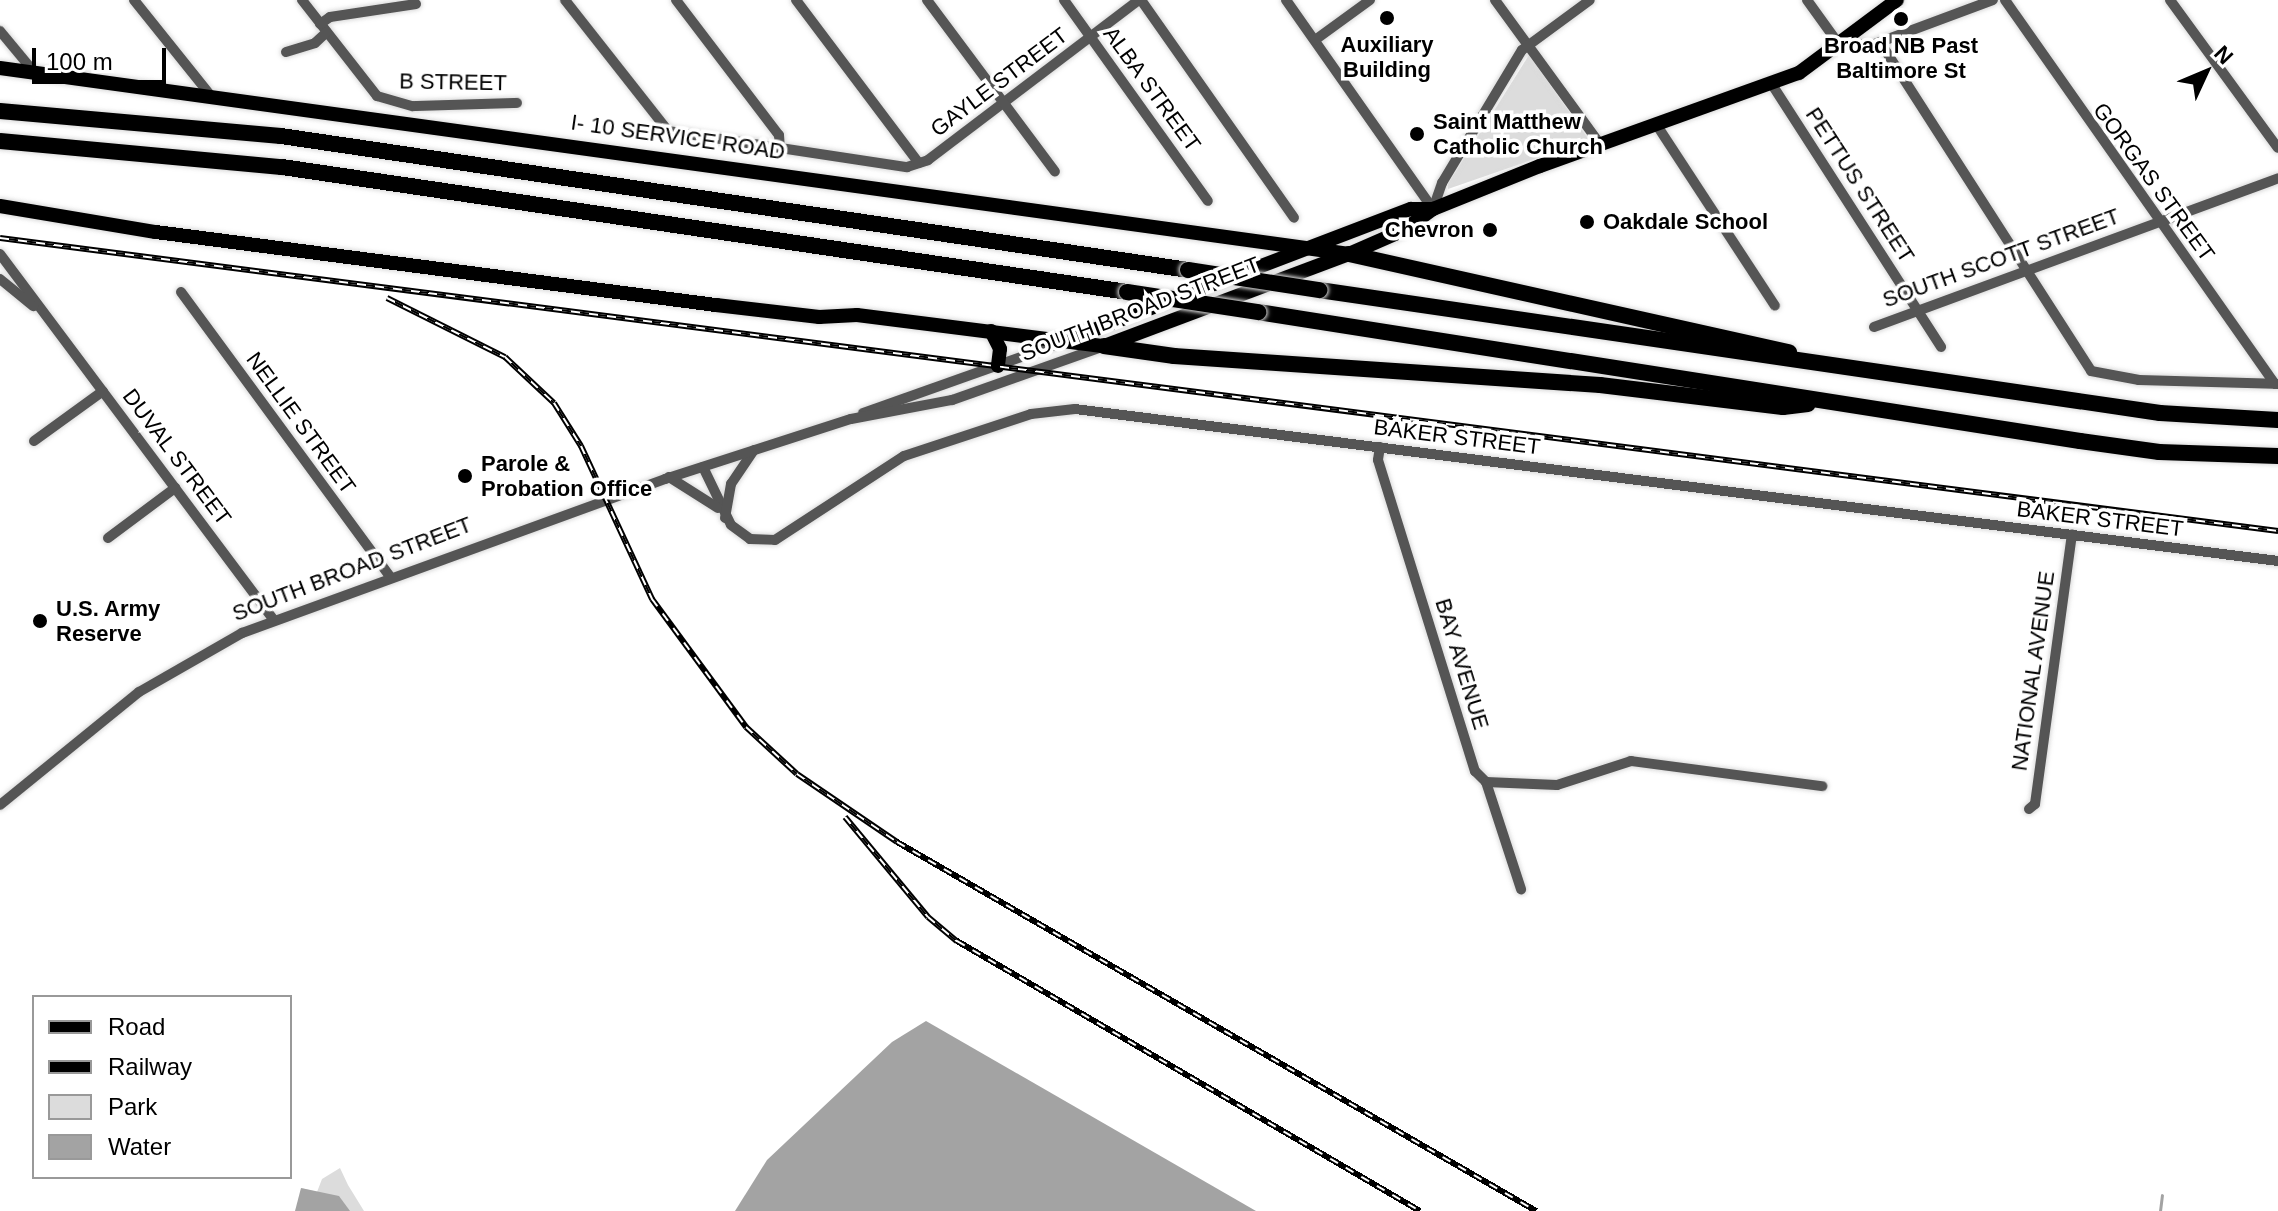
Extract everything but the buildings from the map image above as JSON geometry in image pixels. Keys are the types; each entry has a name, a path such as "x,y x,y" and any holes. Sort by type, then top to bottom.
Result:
{"highway":[{"path":"0,111 281,136 1836,367 2160,413 2278,420"},
{"path":"0,141 282,167 1127,292 2159,452 2278,456"},
{"path":"1349,254 1761,343 1836,367"},
{"path":"1104,346 1174,356 1600,385 1783,407 1829,402"}],"main road":[{"name":"SOUTH BROAD STREET","path":"1104,346 1349,254 1404,230 1433,209 1600,144 1799,73 1897,0"},
{"name":"I- 10 SERVICE ROAD","path":"0,68 1349,254"},
{"path":"0,206 156,232 716,305 991,331 1104,346"},
{"name":"SOUTH BROAD STREET","path":"1065,341 1411,209 1433,209"},
{"path":"991,331 1000,349 998,366"}],"street":[{"path":"134,0 211,96"},
{"path":"302,0 323,28"},
{"path":"565,0 668,131 894,166 919,163"},
{"path":"676,0 779,135 780,149"},
{"path":"796,0 919,163"},
{"path":"927,0 1055,172"},
{"name":"ALBA STREET","path":"1064,0 1208,201"},
{"path":"1140,0 1294,218"},
{"name":"GAYLE STREET","path":"919,163 1140,0"},
{"path":"1286,0 1433,209"},
{"path":"1315,40 1370,0"},
{"path":"1495,0 1600,144"},
{"path":"1433,209 1442,183 1527,45 1590,0"},
{"path":"1807,0 1838,43 1880,42 1974,3 1993,0"},
{"name":"GORGAS STREET","path":"2005,0 2158,222 2277,384"},
{"path":"2170,0 2278,148"},
{"path":"286,52 315,43 330,17 416,4"},
{"name":"B STREET","path":"323,28 369,90 388,101 413,106 517,103"},
{"path":"0,31 34,72"},
{"path":"1880,42 2091,371 2139,380 2277,384"},
{"name":"PETTUS STREET","path":"1771,83 1941,347"},
{"path":"1656,124 1775,306"},
{"name":"SOUTH SCOTT STREET","path":"1874,327 2278,178"},
{"name":"DUVAL STREET","path":"0,254 274,620"},
{"name":"DUVAL STREET","path":"0,279 47,318"},
{"name":"NELLIE STREET","path":"181,292 390,577"},
{"name":"SOUTH BROAD STREET","path":"851,419 892,400 1065,341"},
{"name":"SOUTH BROAD STREET","path":"0,805 139,692 213,647 274,620 669,477 851,419 952,400 1104,346"},
{"path":"34,441 103,391"},
{"name":"BAKER STREET","path":"669,477 722,514 750,539 775,540 904,456 1055,409 2278,561"},
{"name":"BAY AVENUE","path":"1380,447 1378,460 1471,757 1486,782 1521,889"},
{"path":"722,514 731,484 754,450"},
{"path":"703,467 722,514"},
{"path":"108,538 175,488"},
{"name":"NATIONAL AVENUE","path":"2029,809 2035,804 2072,535"},
{"path":"1486,782 1557,785 1631,761 1822,786"}],"green space":[{"path":"1529,55 1589,140 1448,189 1448,184"},
{"path":"340,1168 364,1211 333,1211 301,1188 317,1192 322,1179"}],"water":[{"path":"926,1021 1256,1211 735,1211 767,1160 892,1042"},
{"path":"301,1188 339,1196 350,1211 295,1211"}],"waterway":[{"path":"2160,1211 2162,1195"}],"railway":[{"path":"0,238 2278,531"},
{"path":"387,298 505,357 554,403 581,446 652,599 746,727 797,774 897,842 1536,1211"},
{"path":"845,817 928,917 957,941 1420,1211"}],"place":[{"name":"Auxiliary Building","path":"1387,18"},
{"name":"Broad NB Past Baltimore St","path":"1901,19"},
{"name":"Saint Matthew Catholic Church","path":"1417,134"},
{"name":"Oakdale School","path":"1587,222"},
{"name":"Chevron","path":"1490,230"},
{"name":"Parole & Probation Office","path":"465,476"},
{"name":"U.S. Army Reserve","path":"40,621"}]}
